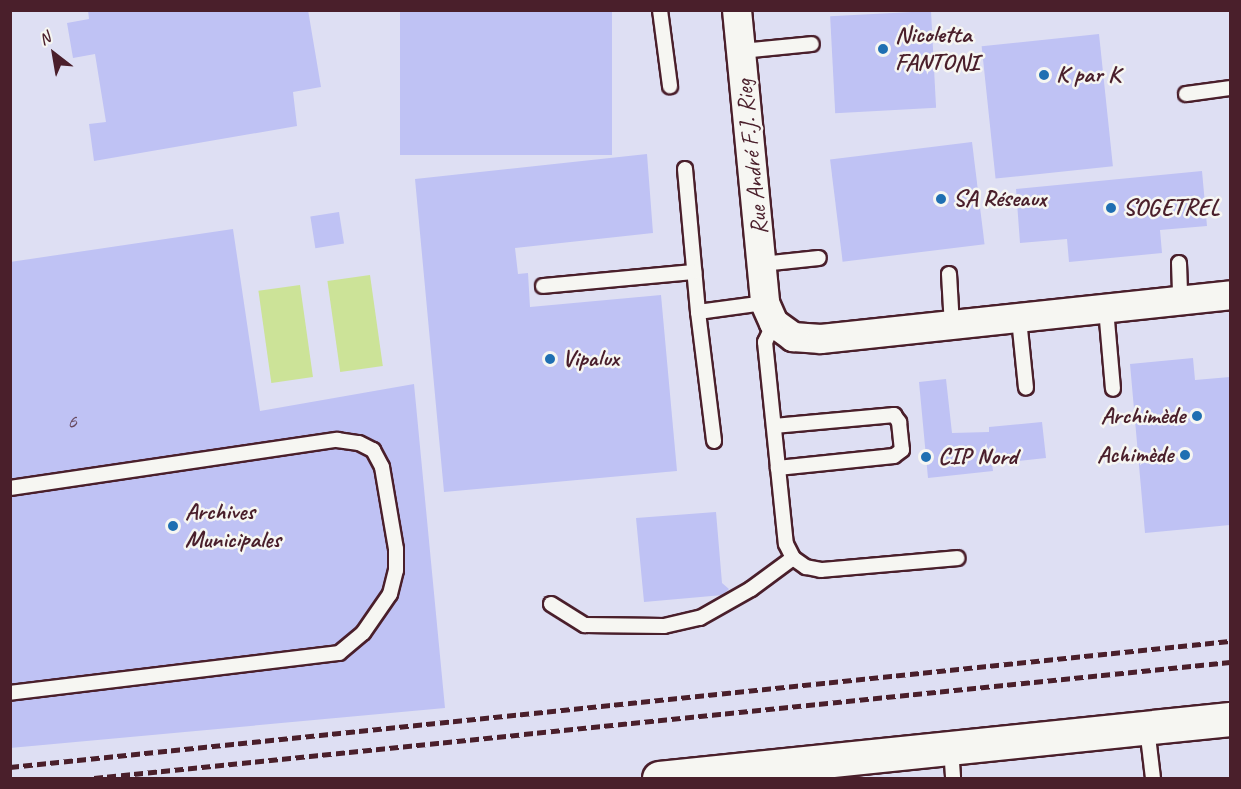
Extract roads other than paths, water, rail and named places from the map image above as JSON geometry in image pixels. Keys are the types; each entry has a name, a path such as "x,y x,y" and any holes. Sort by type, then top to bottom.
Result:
{"street":[{"name":"Rue André F.J. Rieg","path":"737,10 762,264 769,313"},
{"path":"769,313 793,337 821,339 1230,295"},
{"path":"659,778 952,763 1147,728 1230,719"}],"lane":[{"path":"660,10 670,86"},
{"name":"Rue André F.J. Rieg","path":"741,51 812,44"},
{"path":"1186,94 1230,88"},
{"path":"685,169 698,312 714,441"},
{"name":"Rue André F.J. Rieg","path":"762,264 819,258"},
{"path":"1179,263 1180,300"},
{"path":"543,286 694,272"},
{"path":"949,274 952,326"},
{"path":"1106,309 1113,388"},
{"path":"698,312 769,313 765,342 786,544 793,558 806,567 821,570 957,558"},
{"path":"1019,319 1026,388"},
{"path":"774,426 894,415 899,422 902,450 894,456 778,468"},
{"path":"10,488 337,440 359,443 373,450 382,467 396,549 396,570 390,594 363,633 339,653 10,693"},
{"path":"551,604 585,625 664,626 700,618 752,589 793,558"},
{"path":"1147,728 1153,778"}],"railway":[{"path":"10,767 1230,641"},
{"path":"94,778 1230,662"}],"place":[{"name":"Nicoletta FANTONI","path":"883,49"},
{"name":"K par K","path":"1044,75"},
{"name":"SA Réseaux","path":"941,199"},
{"name":"SOGETREL","path":"1111,208"},
{"name":"Vipalux","path":"550,359"},
{"name":"Archimède","path":"1197,416"},
{"name":"Achimède","path":"1185,455"},
{"name":"CIP Nord","path":"926,457"},
{"name":"Archives Municipales","path":"173,526"}]}
